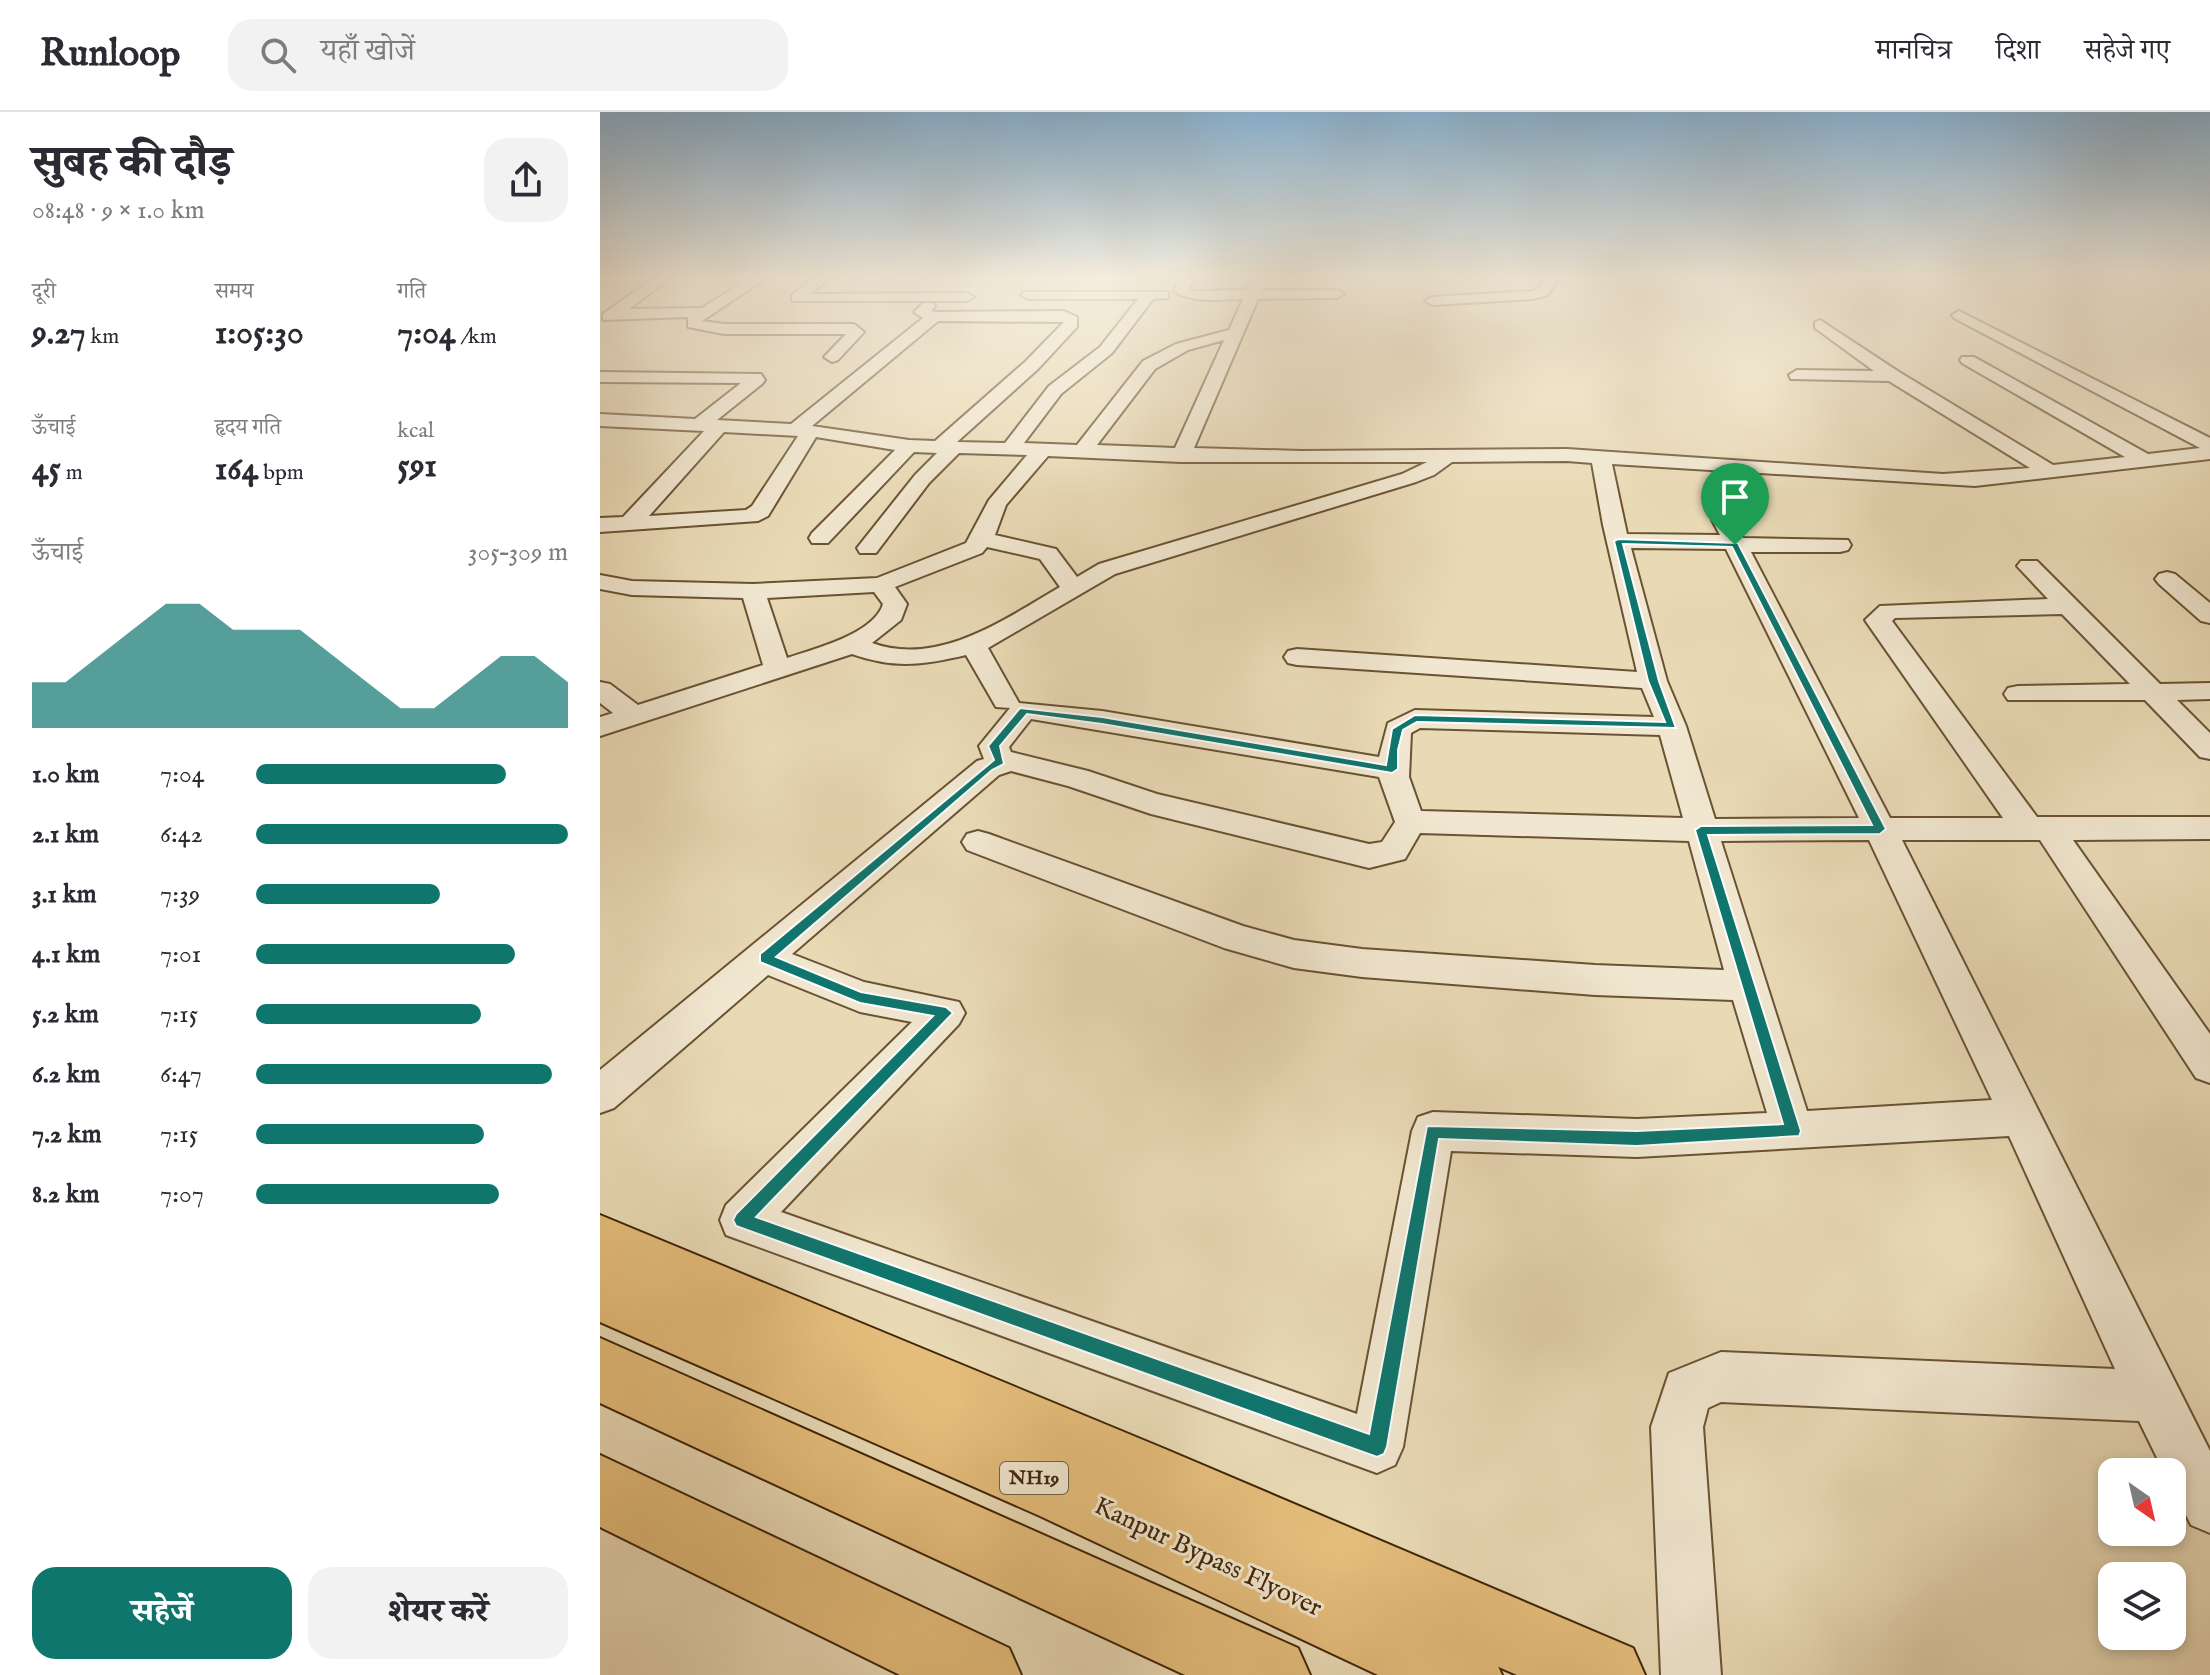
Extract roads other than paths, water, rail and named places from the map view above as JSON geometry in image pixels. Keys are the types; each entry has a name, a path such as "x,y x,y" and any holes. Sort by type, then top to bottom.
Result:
{"main road":[{"path":"600,1244 1156,1479 1606,1675"},
{"name":"Kanpur Bypass Flyover","path":"600,1291 1065,1491 1463,1675"},
{"path":"600,1370 1271,1675"},
{"path":"600,1490 982,1675"}],"street":[{"path":"832,357 838,351"},
{"path":"600,525 721,519 750,516 760,511 803,430 894,351"},
{"path":"868,548 947,447 1046,351"},
{"path":"1010,449 1055,390 1105,351"},
{"path":"1082,452 1149,365 1175,351"},
{"path":"1181,456 1229,351"},
{"path":"1857,351 2049,471"},
{"path":"2028,351 2210,446"},
{"path":"1968,360 2146,461"},
{"path":"1797,375 1893,376"},
{"path":"600,377 756,380 710,424 629,524"},
{"path":"604,428 622,420 710,424 803,430 909,446 1181,456 1518,453 1943,480 2210,453"},
{"path":"820,538 909,446"},
{"path":"600,582 660,590 753,591 881,585 922,566 974,548 982,539 996,504 1042,450"},
{"path":"720,690 750,693 783,689 886,657 935,654 973,645 1107,569 1418,475 1450,455"},
{"path":"1601,457 1618,541 1653,681 1672,726 1747,986 1793,1131"},
{"path":"1618,541 1731,536 1840,545"},
{"path":"1731,536 1880,829 2153,1396 2210,1506"},
{"path":"982,539 1048,554 1072,587"},
{"path":"2029,566 2210,750"},
{"path":"2167,579 2210,616"},
{"path":"600,727 853,645 892,615 895,604 881,585"},
{"path":"753,591 777,668"},
{"path":"2069,606 1889,611 1878,620 2040,830 2210,1066"},
{"path":"853,645 886,657"},
{"path":"973,645 1006,701"},
{"path":"1297,657 1653,681"},
{"path":"600,690 634,716"},
{"path":"2018,694 2210,691"},
{"path":"1000,762 994,746 1024,710 1102,720 1392,769"},
{"path":"1411,822 1396,793 1392,750 1398,729 1415,719 1672,726"},
{"path":"600,1095 988,768 1000,762 1010,761 1077,778 1151,803 1369,856 1393,851 1411,822"},
{"path":"1411,822 1701,830 2210,828"},
{"path":"978,842 1237,938 1294,954 1362,963 1595,980 1747,986"},
{"path":"765,958 860,997 946,1013 742,1220 1377,1447 1433,1131 1637,1138 2021,1117"},
{"path":"1691,1675 1677,1427 1687,1391 1721,1377 2153,1396"}]}
